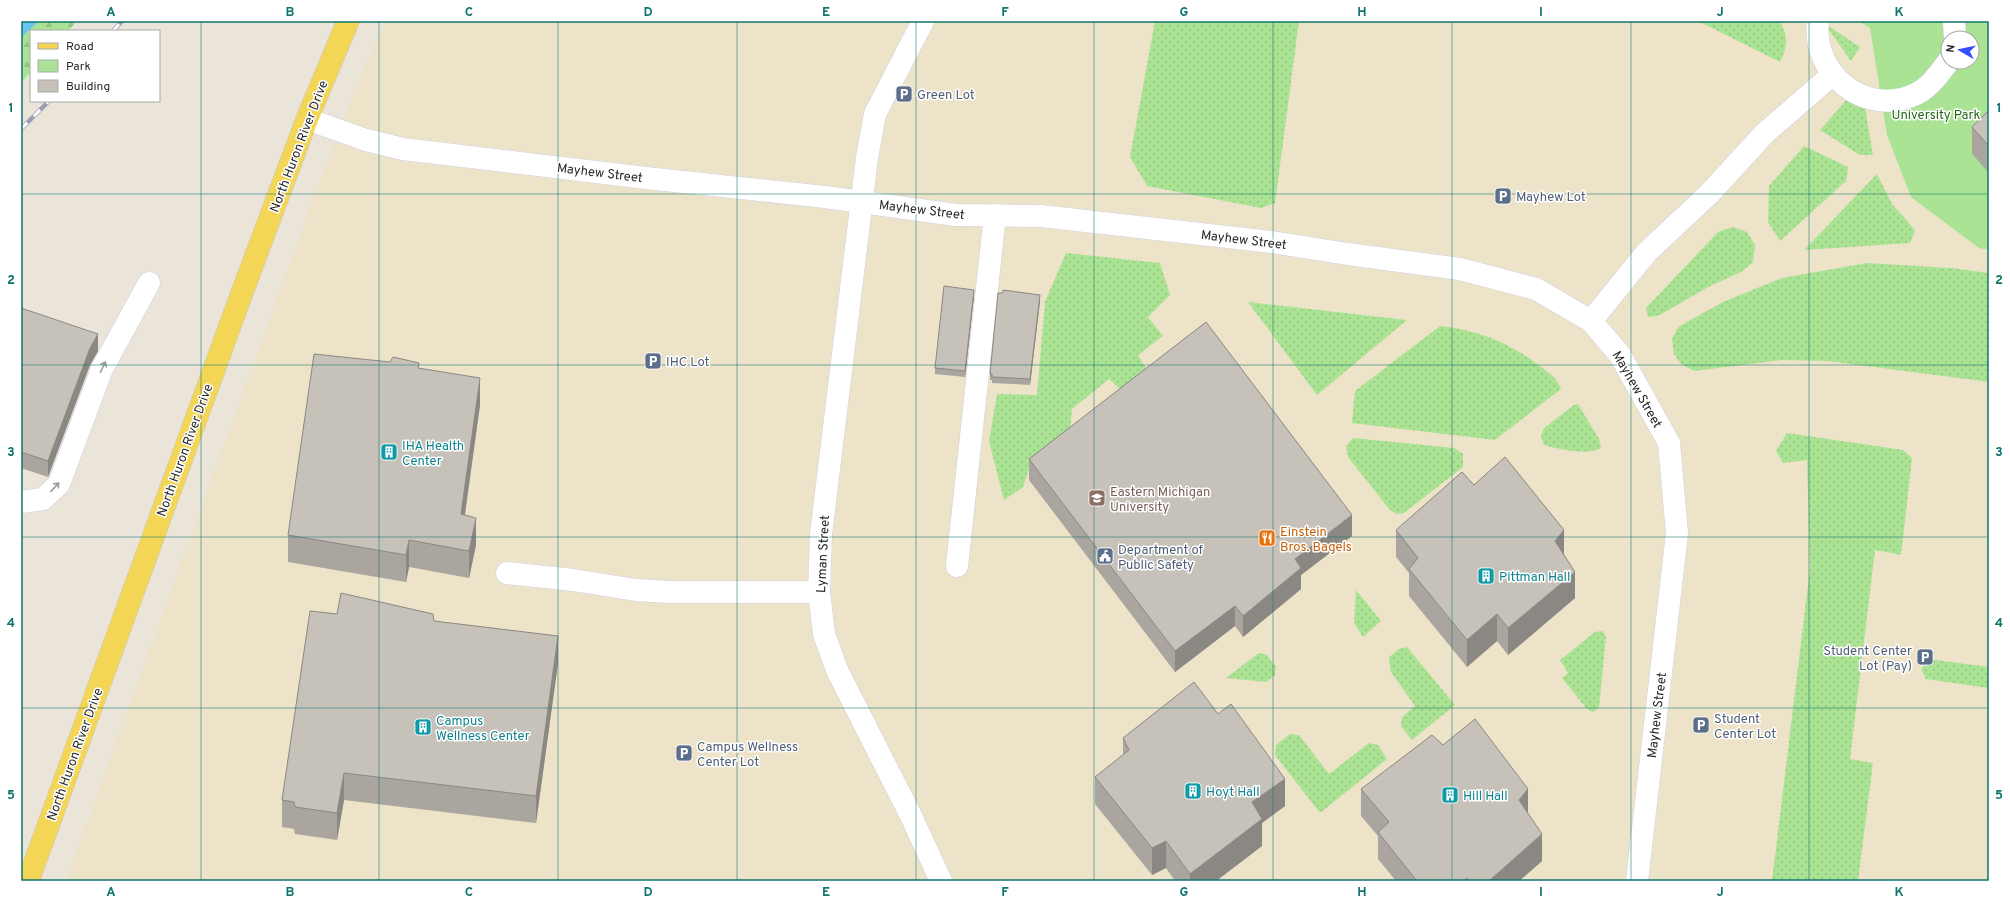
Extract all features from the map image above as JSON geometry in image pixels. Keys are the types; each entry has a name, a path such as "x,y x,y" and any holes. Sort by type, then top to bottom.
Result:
{"main road":[{"name":"North Huron River Drive","path":"29,881 243,290 307,119 348,21"}],"lane":[{"name":"Lyman Street","path":"923,21 875,114 867,158 821,534 819,592 824,634 837,670 911,816 940,881"},
{"path":"1818,21 1816,33 1821,56 1832,75 1849,90 1870,99 1894,100 1916,94 1934,80 1942,70"},
{"path":"1591,321 1647,252 1709,194 1765,134 1832,75"},
{"name":"Mayhew Street","path":"307,119 366,140 403,149 862,202 956,215 1041,216 1241,238 1460,269 1536,289 1591,321 1620,355 1669,443 1677,533 1637,881"},
{"path":"957,566 995,215"},
{"path":"21,502 43,499 59,484 102,369 149,283"},
{"path":"506,573 573,580 636,590 670,592 819,592"}],"shaded area":[{"name":"Eastern Michigan University","path":"387,21 1989,21 1989,881 66,881 314,197 364,68"}],"green space":[{"path":"39,21 77,21 69,30 30,30 30,73 21,83 21,38"},
{"path":"1155,21 1299,21 1275,203 1261,208 1147,186 1130,157"},
{"path":"1698,21 1780,21 1786,37 1786,46 1783,57 1780,62"},
{"name":"University Park","path":"1858,21 1989,21 1989,250 1979,248 1911,197 1887,135 1870,28"},
{"path":"1824,23 1860,47 1851,61"},
{"path":"1850,96 1864,102 1873,155 1860,155 1820,130"},
{"path":"1804,146 1848,167 1846,181 1780,241 1768,222 1769,186"},
{"path":"1877,174 1892,204 1915,230 1910,243 1804,250"},
{"path":"1733,227 1747,232 1755,245 1753,262 1741,272 1710,286 1658,316 1648,317 1646,308 1718,232"},
{"path":"1066,253 1160,263 1170,295 1148,317 1163,336 1138,355 1150,375 1124,393 1109,379 1072,409 1070,433 1052,455 1034,454 1023,487 1004,500 989,441 997,394 1037,395 1045,302"},
{"path":"1867,263 1951,268 1989,273 1989,382 1828,361 1781,360 1694,371 1681,364 1674,354 1672,339 1678,327 1723,302 1782,278"},
{"path":"1248,302 1407,320 1317,395"},
{"path":"1440,326 1481,334 1518,351 1550,374 1561,389 1495,440 1352,423 1355,391"},
{"path":"1578,404 1599,439 1601,448 1581,452 1544,445 1541,436 1544,428 1574,405"},
{"path":"1787,433 1903,450 1912,458 1901,555 1875,550 1850,759 1873,763 1858,881 1772,881 1810,569 1807,460 1783,463 1776,451"},
{"path":"1353,438 1454,448 1463,454 1463,467 1404,513 1397,514 1390,510 1348,457 1346,446"},
{"path":"1356,590 1381,621 1363,637 1354,623"},
{"path":"1602,631 1606,636 1599,708 1593,712 1586,708 1562,678 1568,673 1560,660 1595,632"},
{"path":"1407,647 1455,705 1412,740 1401,726 1402,717 1415,706 1391,672 1389,657 1399,649"},
{"path":"1259,653 1267,655 1276,667 1275,675 1266,682 1226,678"},
{"path":"1928,659 1989,667 1989,688 1926,679 1921,669"},
{"path":"1290,734 1299,735 1329,774 1369,743 1378,745 1387,759 1320,813 1275,755 1276,745"}],"water":[{"path":"21,21 39,21 21,38"}],"building":[{"path":"1989,110 1989,146 1972,127"},
{"path":"944,286 974,290 965,371 935,368"},
{"path":"1003,290 1040,295 1030,379 992,377 992,374 990,374 998,293 1003,293"},
{"path":"21,308 98,334 90,348 48,461 21,452"},
{"path":"1206,322 1352,515 1295,559 1301,568 1243,616 1235,606 1175,651 1029,459"},
{"name":"IHA Health Center","path":"314,354 390,362 393,357 419,363 418,368 480,378 461,514 476,518 469,551 409,540 406,555 288,535"},
{"name":"Pittman Hall","path":"1505,457 1564,530 1555,541 1575,572 1508,628 1497,614 1467,640 1409,569 1418,558 1396,530 1462,472 1474,485"},
{"name":"Campus Wellness Center","path":"341,593 433,614 434,621 558,636 536,796 344,773 337,813 295,807 294,802 282,800 310,611 337,614"},
{"name":"Hoyt Hall","path":"1194,682 1218,714 1231,704 1285,779 1252,802 1262,819 1190,874 1166,841 1152,848 1095,777 1129,750 1123,738"},
{"name":"Hill Hall","path":"1475,719 1528,789 1519,800 1542,834 1489,881 1469,881 1467,878 1463,881 1417,881 1378,832 1389,822 1361,789 1432,735 1443,745"}],"railway":[{"path":"114,30 122,21"},
{"path":"21,129 48,102"}],"place":[{"name":"Green Lot","path":"904,94"},
{"name":"Mayhew Lot","path":"1503,196"},
{"name":"IHC Lot","path":"653,361"},
{"name":"IHA Health Center","path":"389,452"},
{"name":"Eastern Michigan University","path":"1097,498"},
{"name":"Einstein Bros. Bagels","path":"1267,538"},
{"name":"Department of Public Safety","path":"1105,556"},
{"name":"Pittman Hall","path":"1486,576"},
{"name":"Student Center Lot (Pay)","path":"1925,657"},
{"name":"Student Center Lot","path":"1701,725"},
{"name":"Campus Wellness Center","path":"423,727"},
{"name":"Campus Wellness Center Lot","path":"684,753"},
{"name":"Hoyt Hall","path":"1193,791"},
{"name":"Hill Hall","path":"1450,795"}]}
